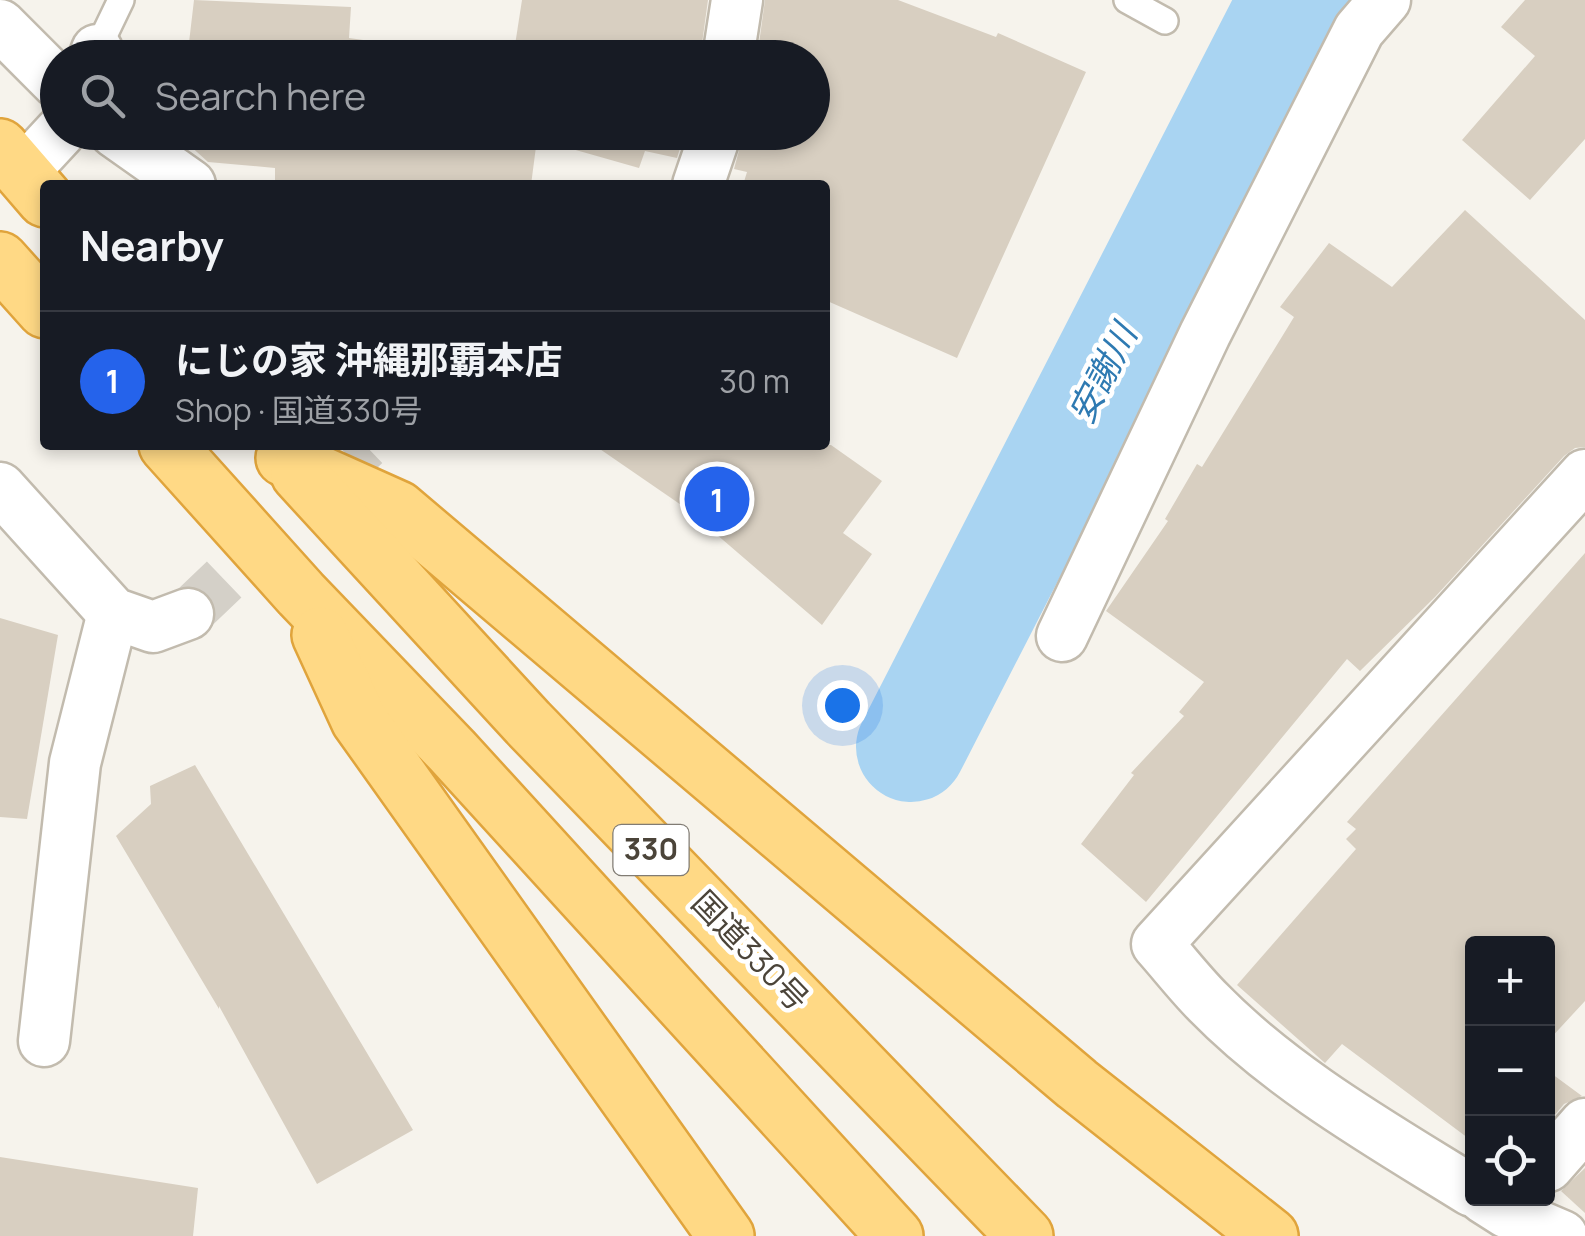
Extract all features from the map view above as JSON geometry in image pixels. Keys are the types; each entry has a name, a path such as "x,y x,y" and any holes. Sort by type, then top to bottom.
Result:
{"highway":[{"path":"0,260 40,304"},
{"name":"330","path":"171,450 896,1236"},
{"path":"278,451 398,509 1078,1084 1270,1236"},
{"name":"国道330号","path":"278,451 542,737 1025,1236"},
{"path":"301,594 359,720 726,1236"}],"street":[{"path":"730,40 736,0"},
{"path":"1062,636 1214,317 1360,30 1385,0"},
{"path":"0,25 40,65"},
{"path":"22,173 43,150"},
{"path":"140,150 183,180"},
{"path":"700,180 710,150"},
{"path":"1465,1182 1379,1132 1281,1064 1209,1004 1157,944 1585,475"},
{"path":"0,488 112,613 152,627 188,614"},
{"path":"44,1040 75,763 112,613"},
{"path":"1555,1158 1585,1124"},
{"path":"1506,1206 1562,1236"}],"lane":[{"path":"102,40 121,0"},
{"path":"1127,0 1165,21"}],"building":[{"path":"194,0 351,7 349,38 363,40 189,40"},
{"path":"522,0 708,0 702,40 516,40"},
{"path":"765,0 898,0 996,37 998,33 1086,72 957,358 830,302 830,180 745,180 747,172 734,169 739,150 830,150 830,40 759,40"},
{"path":"1525,0 1585,0 1585,139 1530,200 1462,140 1535,56 1501,27"},
{"path":"195,150 536,150 532,180 275,180 275,168 208,162"},
{"path":"576,150 679,150 677,158 645,151 639,168"},
{"path":"1465,210 1585,320 1585,447 1575,448 1564,456 1435,597 1360,671 1347,659 1146,902 1081,844 1134,775 1131,773 1184,716 1179,712 1204,682 1106,611 1168,521 1165,519 1197,464 1202,467 1294,317 1280,307 1329,243 1392,287"},
{"path":"831,445 882,481 843,533 872,554 822,625 687,509 601,450 830,450"},
{"path":"1585,553 1585,1001 1555,1033 1555,936 1465,936 1465,1136 1342,1044 1325,1063 1237,985 1356,849 1346,839 1356,829 1347,822"},
{"path":"0,618 58,635 27,819 0,817"},
{"path":"195,765 413,1130 317,1184 219,1006 116,836 151,804 150,786"},
{"path":"1555,1076 1582,1096 1564,1104 1555,1115"},
{"path":"0,1157 198,1188 193,1236 0,1236"},
{"path":"1585,1168 1585,1213 1561,1191"}],"waterway":[{"name":"安謝川","path":"911,747 1294,0"}],"tunnel":[{"path":"188,614 360,450"}],"place":[{"name":"にじの家 沖縄那覇本店","path":"717,499"}]}
